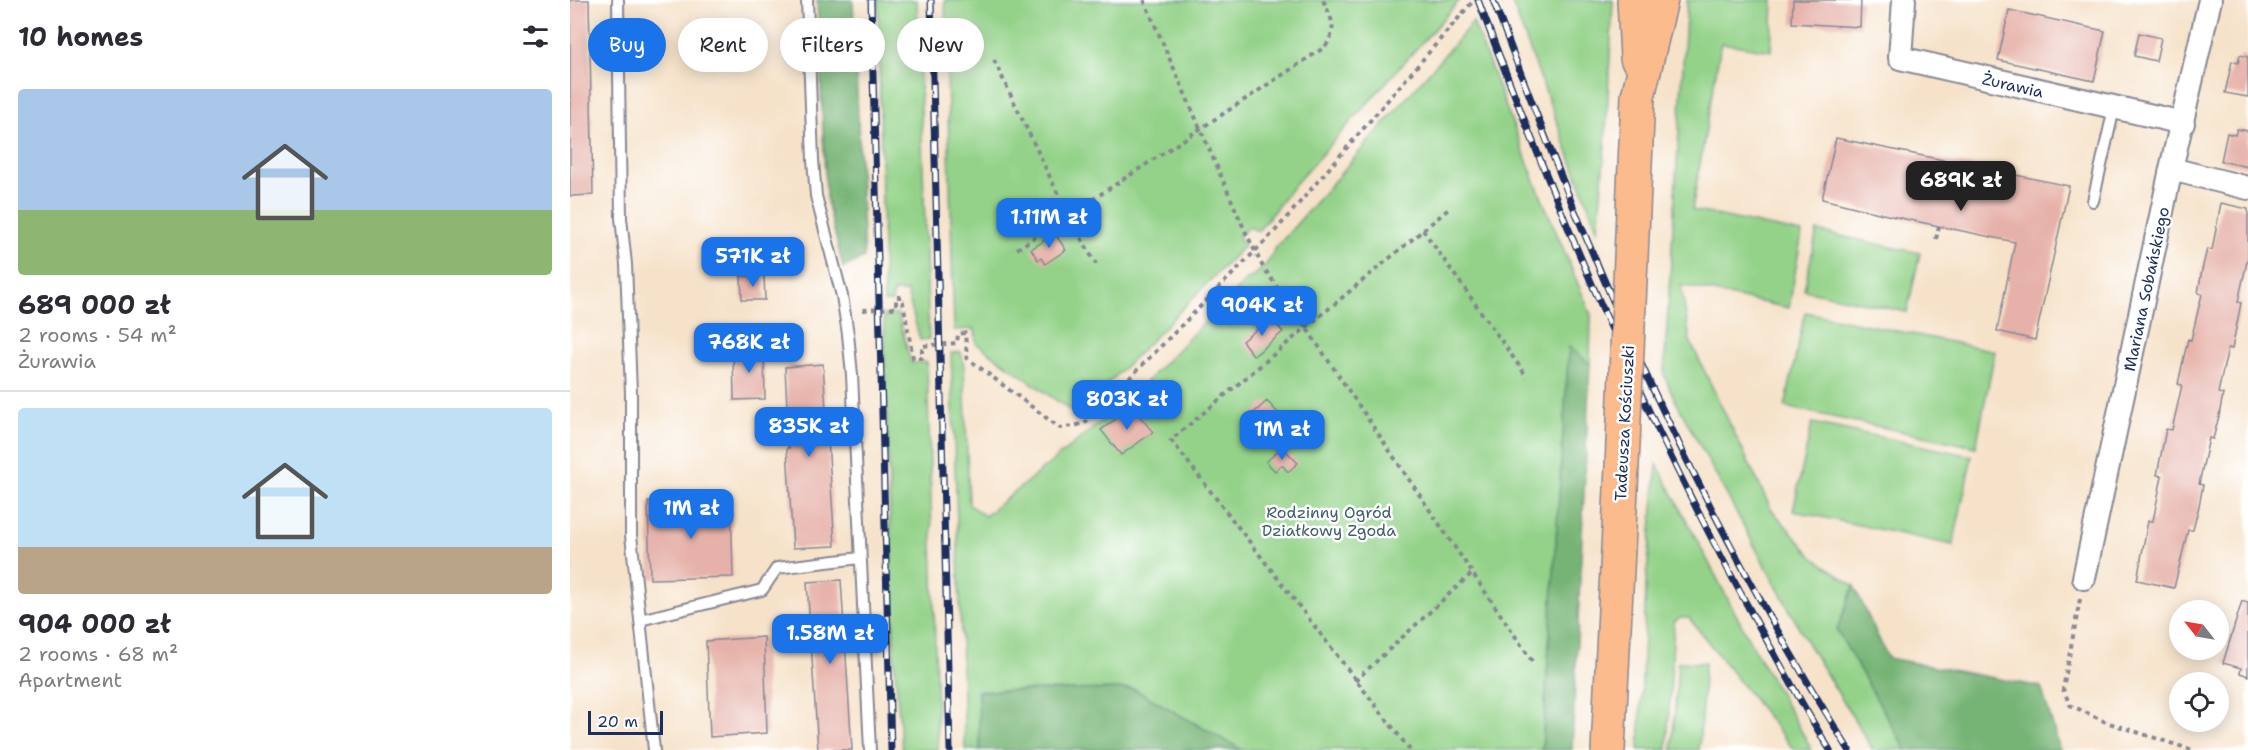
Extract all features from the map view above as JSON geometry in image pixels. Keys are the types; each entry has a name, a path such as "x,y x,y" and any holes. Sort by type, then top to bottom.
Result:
{"main road":[{"name":"Tadeusza Kościuszki","path":"1608,750 1638,96 1634,0"},
{"name":"Tadeusza Kościuszki","path":"1638,96 1661,0"}],"street":[{"name":"Żurawia","path":"1904,0 1900,58 2182,123"},
{"name":"Mariana Sobańskiego","path":"2084,578 2171,169 2210,0"},
{"path":"2171,169 2248,188"}],"lane":[{"path":"618,0 621,218 626,264 631,393 631,535 654,750"},
{"path":"807,0 816,196 842,296 852,375 870,750"},
{"path":"2092,201 2114,108"},
{"path":"640,620 762,590 777,568 860,558"}],"path":[{"path":"1144,0 1263,267 1534,664"},
{"path":"1017,249 1325,47 1332,36 1334,22 1323,0"},
{"path":"842,296 856,296 858,314 863,314 863,309 896,308 896,297 903,297 913,358 922,358 922,346 957,343 958,334 965,333 967,358 1060,428 1084,424 1276,230 1474,0"},
{"path":"994,60 1068,215 1095,264"},
{"path":"1410,750 1171,440 1305,326 1451,207"},
{"path":"1936,239 1939,226"},
{"path":"1423,230 1527,377"},
{"path":"1355,681 1472,573"},
{"path":"2084,578 2064,676 2063,689 2070,705 2106,722 2192,750"}],"green space":[{"path":"817,0 853,0 854,18 818,18"},
{"path":"878,0 917,0 918,18 897,18 897,72 920,72 929,339 920,340 907,292 893,292 892,302 884,302 879,72 885,72 885,18 878,18"},
{"path":"945,0 1460,0 1296,183 1258,231 1249,227 1239,236 1244,246 1116,376 1074,413 976,343 975,329 954,330 947,72 984,72 984,18 945,18"},
{"path":"1511,0 1613,0 1598,231"},
{"path":"1687,0 1773,0 1771,51 1721,43 1692,210 1802,233 1789,308 1681,285 1690,341 1771,509 1813,557 1854,586 1837,630 1906,750 1873,750 1808,644 1675,400 1664,375"},
{"name":"Rodzinny Ogród Działkowy Zgoda","path":"1473,22 1536,184 1591,315 1590,364 1569,347 1542,750 1242,750 1133,689 978,691 980,750 965,750 951,353 961,352 964,366 969,505 985,516 1130,398 1245,281 1262,268 1274,250"},
{"path":"820,72 856,72 864,258 843,268 826,197"},
{"path":"1817,231 1920,253 1907,312 1804,290"},
{"path":"1805,312 1995,351 1976,447 1785,407"},
{"path":"898,314 911,363 927,362 938,750 902,750 894,658 884,315"},
{"path":"1569,346 1590,364 1572,750 1542,750"},
{"path":"1812,423 1972,456 1953,545 1793,511"},
{"path":"1657,464 1752,645 1812,750 1794,750 1689,618 1680,618 1674,622 1667,750 1639,750 1646,586"},
{"path":"1854,586 1888,658 2041,687 2060,750 1906,750 1837,630"},
{"path":"1678,662 1705,663 1699,750 1672,750"},
{"path":"1134,689 1242,750 980,750 978,691"}],"building":[{"path":"570,0 589,0 588,72 590,72 593,195 570,196"},
{"path":"1793,0 1861,0 1860,27 1792,23"},
{"path":"2009,10 2105,31 2094,81 1998,60"},
{"path":"2139,33 2161,38 2156,61 2134,56"},
{"path":"2240,55 2248,57 2248,97 2225,93 2232,61 2238,63"},
{"path":"2237,129 2248,131 2248,167 2221,161 2227,133 2235,135"},
{"path":"1836,138 2069,186 2035,340 1997,331 2015,242 1822,199"},
{"path":"2221,203 2248,209 2248,257 2238,302 2241,303 2232,349 2228,348 2218,393 2223,394 2219,416 2213,439 2209,438 2199,484 2203,485 2199,506 2193,530 2188,530 2174,588 2137,580 2148,521 2153,521 2162,476 2157,475 2166,429 2172,430 2182,385 2178,384 2183,361 2188,339 2191,340 2202,294 2198,293 2202,270 2207,249 2212,250"},
{"path":"1055,234 1066,250 1045,264 1041,258 1038,260 1031,249"},
{"path":"741,276 764,276 765,300 742,300"},
{"path":"1271,318 1283,332 1254,356 1242,341"},
{"path":"764,349 765,399 734,400 733,350"},
{"path":"823,364 835,546 793,548 785,367"},
{"path":"1267,401 1279,414 1259,432 1247,419"},
{"path":"1132,407 1153,432 1121,455 1101,430"},
{"path":"1282,447 1298,463 1288,472 1282,465 1275,471 1266,462"},
{"path":"731,500 733,577 650,579 648,502"},
{"path":"841,580 852,750 818,750 807,582"},
{"path":"2242,601 2248,603 2248,676 2240,673 2241,668 2223,663 2224,660 2229,660 2229,643"},
{"path":"764,637 767,733 710,737 706,641"}],"railway":[{"path":"871,0 891,750"},
{"path":"931,0 950,750"},
{"path":"1478,0 1574,242 1608,322 1681,479 1762,632 1830,750"},
{"path":"1493,0 1529,96 1620,318 1679,445 1778,631 1849,750"}]}
